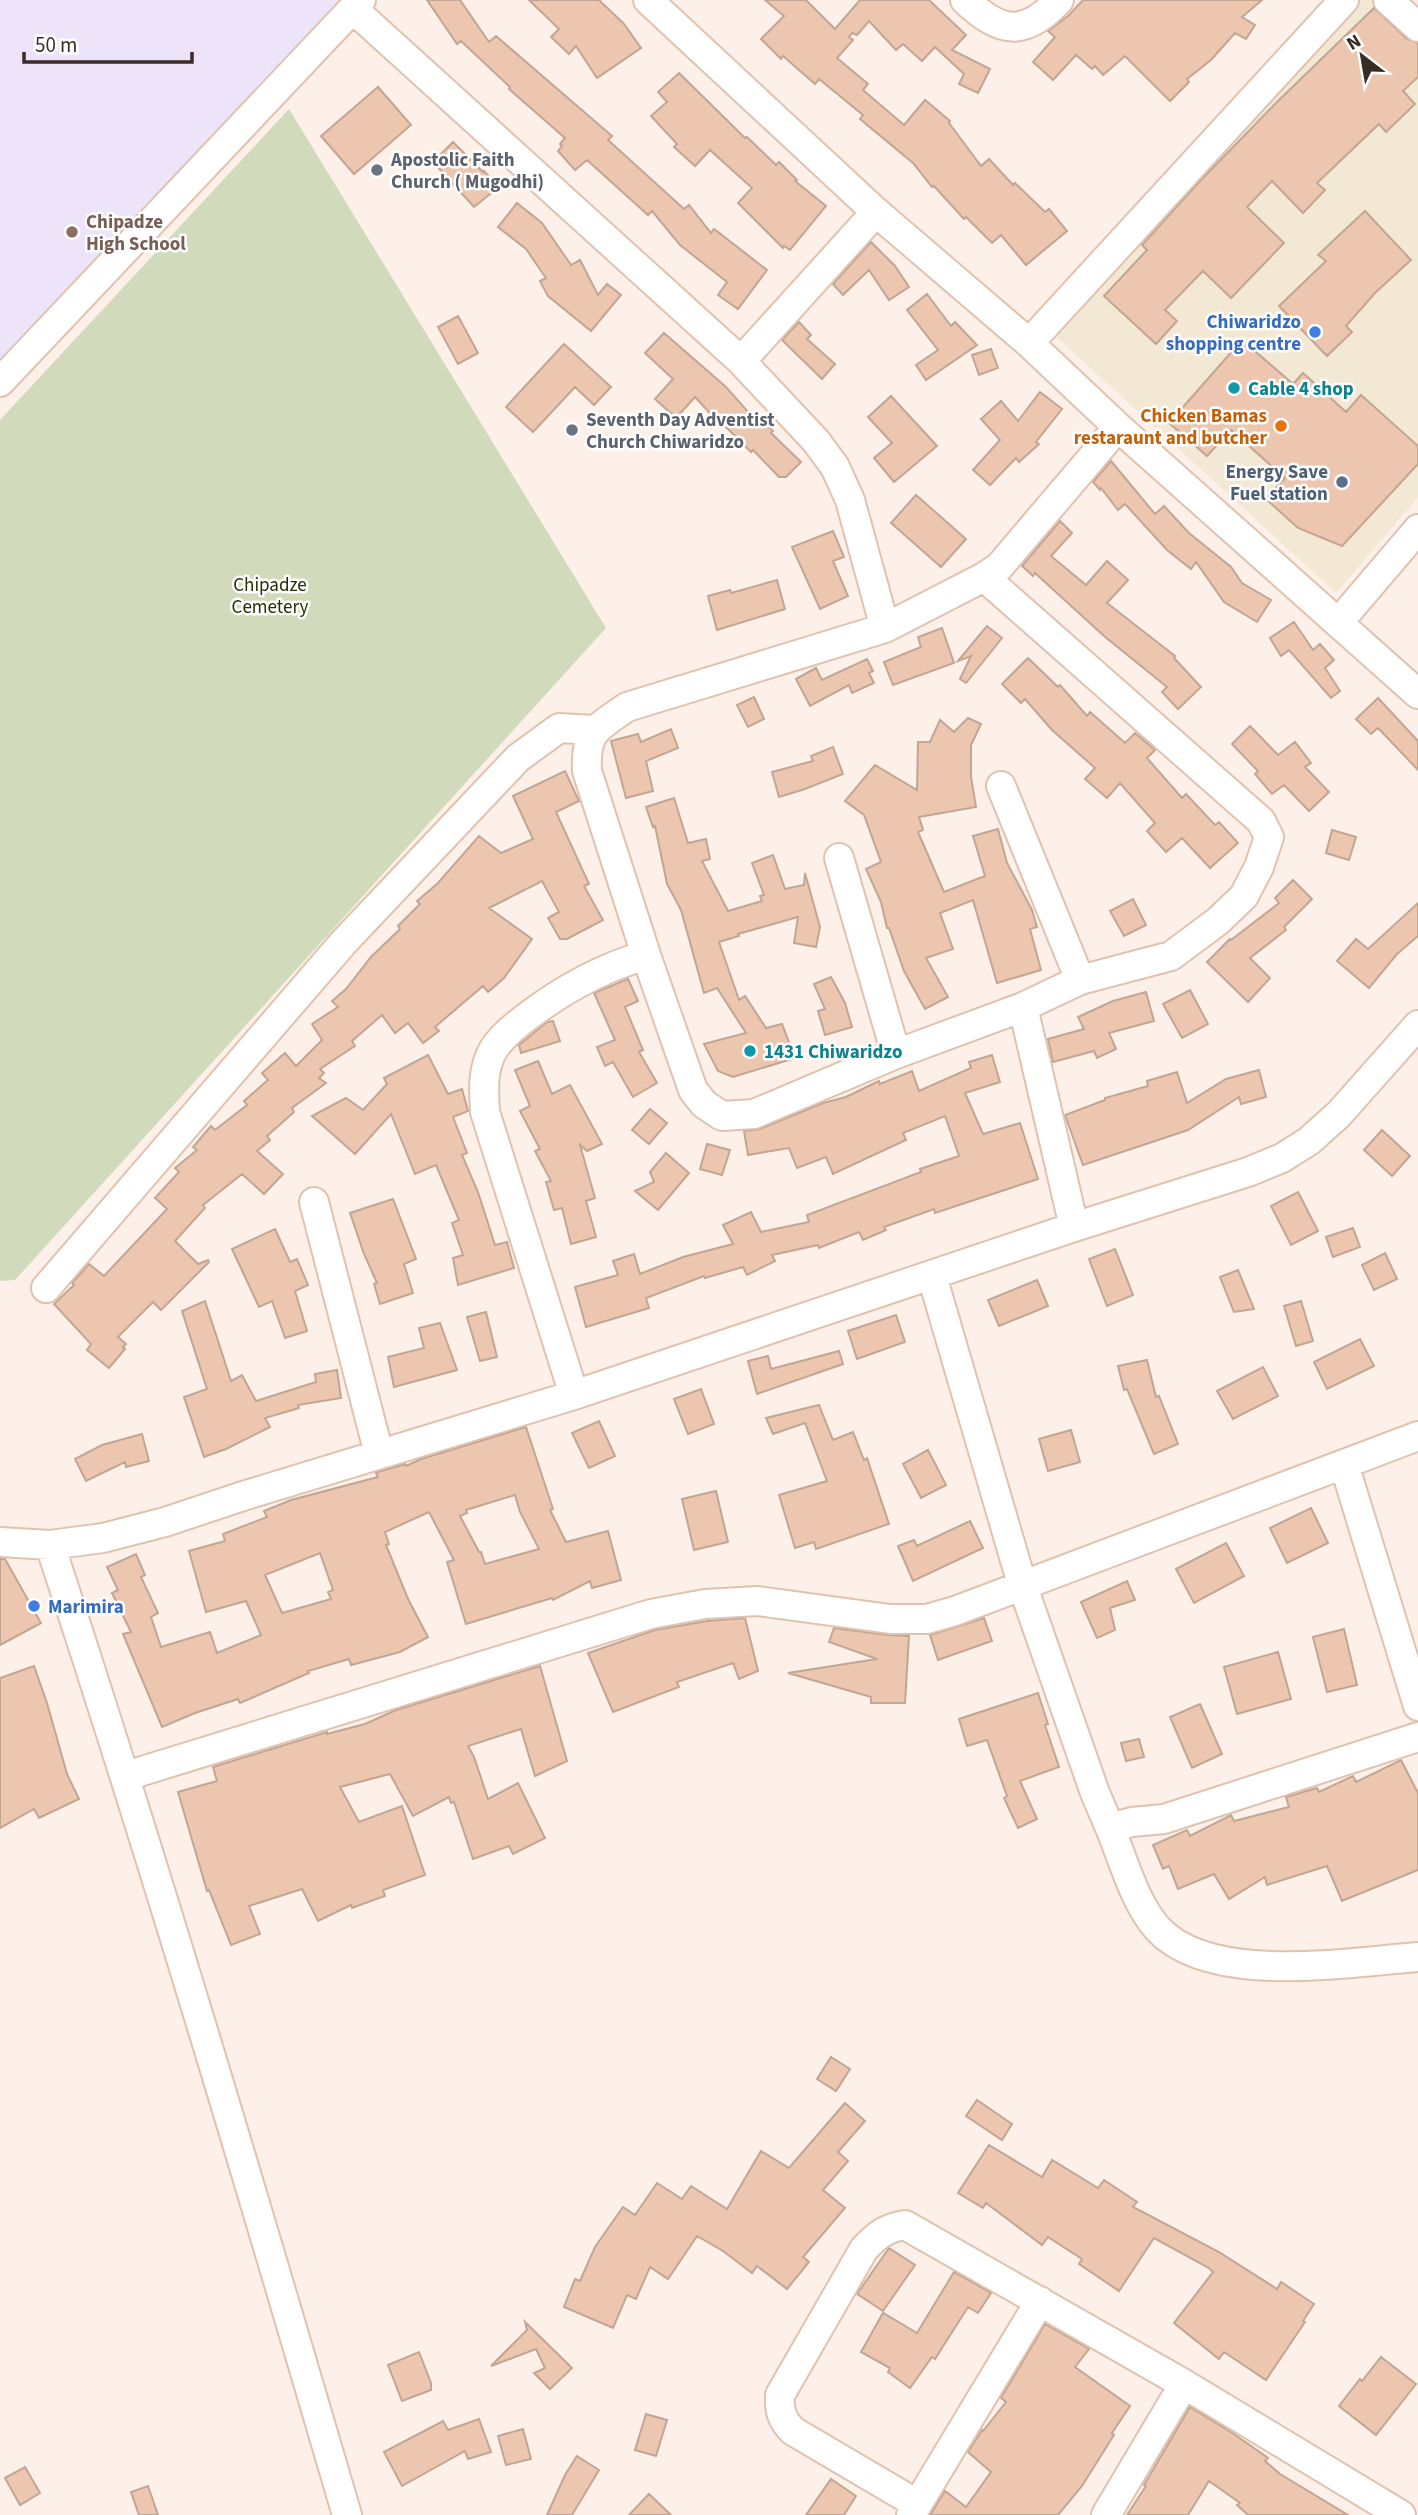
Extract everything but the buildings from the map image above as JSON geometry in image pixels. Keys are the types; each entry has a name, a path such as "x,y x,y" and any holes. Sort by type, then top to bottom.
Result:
{"street":[{"path":"648,0 876,212 1029,343 1118,427 1418,694"},
{"path":"965,0 984,18 1003,28 1022,25 1047,13 1059,0"},
{"path":"1029,343 1344,0"},
{"path":"1388,0 1418,27"},
{"path":"0,382 357,4 741,361 816,441 835,467 850,500 885,628"},
{"path":"741,361 876,212"},
{"path":"984,577 1261,821 1269,837 1259,867 1244,896 1171,956 1080,980 1023,1007 896,1054 754,1114 722,1116 704,1104 694,1090 646,955 587,771 586,751 594,730 627,707 885,628 984,577 999,567 1118,427"},
{"path":"1338,623 1418,529"},
{"path":"46,1288 343,943 518,758 559,728 594,730"},
{"path":"1001,786 1080,980"},
{"path":"839,858 896,1054"},
{"path":"573,1395 485,1112 483,1079 492,1052 512,1028 552,998 585,978 620,962 646,955"},
{"path":"1023,1007 1074,1227"},
{"path":"0,1542 50,1545 103,1538 165,1522 573,1395 1074,1227 1248,1172 1282,1158 1309,1141 1339,1114 1418,1025"},
{"path":"314,1202 379,1454"},
{"path":"932,1276 1022,1584 1095,1793 1143,1908 1159,1930 1178,1944 1197,1953 1251,1966 1418,1957"},
{"path":"127,1776 651,1614 705,1604 758,1601 890,1619 927,1619 955,1611 1418,1436"},
{"path":"1344,1464 1418,1706"},
{"path":"50,1545 127,1776 203,2024 347,2515"},
{"path":"1110,1828 1132,1822 1164,1819 1418,1737"},
{"path":"1040,2301 914,2510 793,2431 785,2423 779,2410 780,2395 864,2249 879,2233 905,2225 1040,2301 1184,2384 1401,2515"},
{"path":"1105,2515 1184,2384"}],"shaded area":[{"name":"Chipadze High School","path":"0,0 362,0 0,371"},
{"path":"1352,0 1392,0 1418,25 1418,497 1336,593 1050,331"}],"green space":[{"name":"Chipadze Cemetery","path":"289,109 606,628 15,1280 0,1281 0,420"}],"place":[{"name":"Apostolic Faith Church ( Mugodhi)","path":"377,170"},
{"name":"Chipadze High School","path":"72,232"},
{"name":"Chiwaridzo shopping centre","path":"1315,332"},
{"name":"Cable 4 shop","path":"1234,388"},
{"name":"Chicken Bamas restaraunt and butcher","path":"1281,426"},
{"name":"Seventh Day Adventist Church Chiwaridzo","path":"572,430"},
{"name":"Energy Save Fuel station","path":"1342,482"},
{"name":"1431 Chiwaridzo","path":"750,1051"},
{"name":"Marimira","path":"34,1606"}]}
